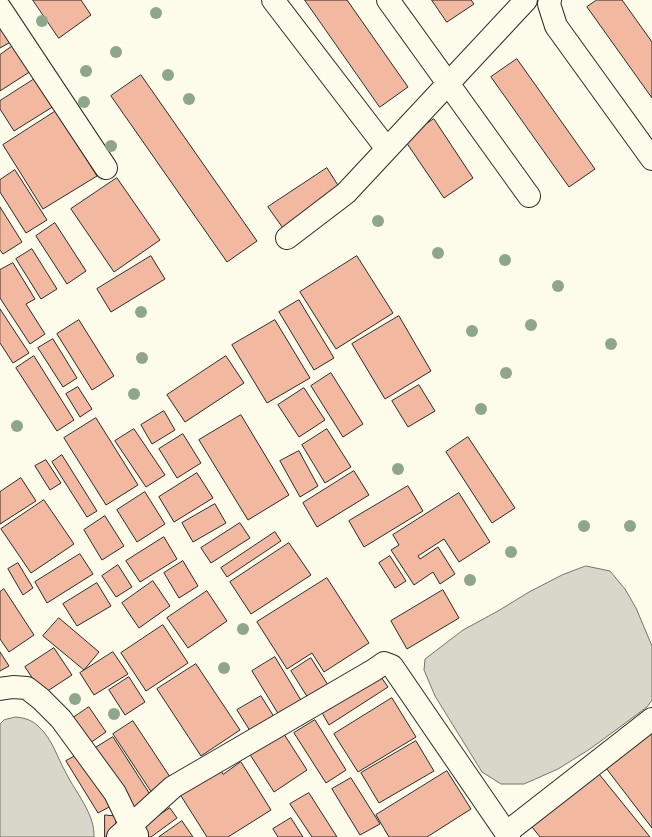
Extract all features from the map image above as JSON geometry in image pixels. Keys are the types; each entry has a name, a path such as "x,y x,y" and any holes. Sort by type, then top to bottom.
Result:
{"street":[{"path":"272,0 387,149"},
{"path":"388,0 529,196"},
{"path":"287,238 346,193 526,0"},
{"path":"550,0 549,4 556,26 652,159"},
{"path":"0,8 106,168"},
{"path":"0,689 13,687 28,688 61,719 115,793 129,833 173,787 384,663 392,666 507,835 652,719"}],"shaded area":[{"path":"586,566 610,571 625,589 636,608 652,646 652,700 647,707 590,749 558,769 524,784 501,784 482,772 435,696 424,670 425,659 463,630 529,592 562,575"},
{"path":"16,717 33,722 47,736 88,812 94,837 0,837 0,724 4,720"}],"building":[{"path":"33,0 81,0 91,15 59,38"},
{"path":"305,0 347,0 408,87 380,107"},
{"path":"432,0 471,0 474,4 447,22"},
{"path":"597,0 622,0 652,42 652,98 587,7"},
{"path":"0,18 14,40 0,48"},
{"path":"14,45 31,71 0,91 0,55"},
{"path":"517,59 595,169 569,187 491,77"},
{"path":"141,75 257,241 227,262 111,96"},
{"path":"36,78 54,106 14,131 0,109 0,101"},
{"path":"56,111 97,176 43,209 3,145"},
{"path":"434,119 473,178 444,198 404,139"},
{"path":"327,168 343,193 285,231 268,207"},
{"path":"15,170 47,220 26,233 0,192 0,180"},
{"path":"117,178 160,240 114,272 71,209"},
{"path":"0,207 22,242 3,254 0,250"},
{"path":"55,223 86,271 67,284 36,236"},
{"path":"32,249 57,289 41,299 16,259"},
{"path":"151,256 165,279 111,312 97,289"},
{"path":"357,256 393,313 336,349 300,292"},
{"path":"13,263 35,299 26,304 45,334 30,344 0,298 0,270"},
{"path":"299,300 334,358 314,370 279,312"},
{"path":"0,309 29,353 13,363 0,343"},
{"path":"399,316 431,371 385,399 352,344"},
{"path":"79,320 114,376 92,390 57,334"},
{"path":"275,320 310,378 267,403 232,345"},
{"path":"53,339 77,378 63,387 38,348"},
{"path":"34,356 74,420 57,431 16,368"},
{"path":"226,356 244,383 185,422 167,395"},
{"path":"331,373 363,424 343,437 311,386"},
{"path":"419,385 435,411 408,427 392,401"},
{"path":"78,387 92,409 80,417 66,394"},
{"path":"304,388 325,420 299,437 278,405"},
{"path":"164,411 175,430 152,444 141,425"},
{"path":"241,415 289,495 248,520 199,440"},
{"path":"96,418 138,485 106,505 64,438"},
{"path":"134,429 165,475 146,487 115,441"},
{"path":"327,429 351,467 325,483 302,445"},
{"path":"183,434 201,463 177,478 159,449"},
{"path":"468,437 515,508 492,523 446,452"},
{"path":"299,451 318,486 300,497 280,461"},
{"path":"62,455 97,511 87,517 52,462"},
{"path":"46,460 61,483 50,490 35,466"},
{"path":"354,471 369,495 317,527 303,503"},
{"path":"197,473 213,498 174,522 159,497"},
{"path":"21,478 36,501 0,524 0,492"},
{"path":"408,486 423,511 364,547 349,521"},
{"path":"145,492 165,524 137,542 117,510"},
{"path":"459,493 490,542 459,562 444,539 418,556 420,559 438,547 455,574 440,584 433,572 414,585 391,550 399,545 393,535"},
{"path":"44,500 74,544 31,573 1,529"},
{"path":"215,504 226,523 193,542 182,523"},
{"path":"105,516 124,546 102,560 84,530"},
{"path":"240,523 250,538 211,563 201,548"},
{"path":"275,532 281,541 227,577 221,568"},
{"path":"164,537 177,559 140,582 126,561"},
{"path":"289,543 311,575 251,614 230,582"},
{"path":"80,554 93,574 47,603 35,582"},
{"path":"390,556 406,581 395,588 379,563"},
{"path":"183,561 198,586 179,598 164,573"},
{"path":"18,563 33,588 23,595 8,569"},
{"path":"118,565 132,587 116,597 102,576"},
{"path":"327,578 369,643 324,672 312,653 287,669 257,622"},
{"path":"153,581 170,606 139,628 122,603"},
{"path":"97,583 111,606 77,626 63,604"},
{"path":"4,589 34,635 9,652 0,639 0,592"},
{"path":"443,590 459,618 407,649 391,621"},
{"path":"207,591 227,621 188,648 167,618"},
{"path":"59,618 99,652 84,670 43,636"},
{"path":"163,625 188,663 146,691 121,653"},
{"path":"54,648 72,675 43,694 25,667"},
{"path":"0,652 9,666 0,671"},
{"path":"113,652 128,674 94,695 80,673"},
{"path":"275,657 302,702 279,715 252,671"},
{"path":"311,658 328,685 308,698 291,671"},
{"path":"196,664 240,730 201,756 157,689"},
{"path":"379,674 388,687 329,725 321,711"},
{"path":"129,677 145,702 125,715 109,690"},
{"path":"261,696 276,720 252,734 237,710"},
{"path":"392,698 416,737 358,772 334,734"},
{"path":"89,707 106,732 90,743 73,718"},
{"path":"315,720 346,770 326,783 294,733"},
{"path":"133,721 172,780 152,793 113,734"},
{"path":"282,731 307,770 274,792 249,753"},
{"path":"652,733 652,828 606,768"},
{"path":"113,737 153,799 132,812 92,750"},
{"path":"416,741 434,771 379,803 361,773"},
{"path":"79,754 111,806 98,813 66,761"},
{"path":"241,762 271,810 228,837 207,837 176,788 216,763 223,774"},
{"path":"447,771 471,809 427,837 389,837 376,815"},
{"path":"599,774 650,837 540,837 532,827"},
{"path":"351,778 380,824 360,835 332,789"},
{"path":"309,793 337,837 312,837 290,804"},
{"path":"170,808 177,818 151,837 147,837 141,828"},
{"path":"105,815 116,816 116,837 105,837"},
{"path":"291,818 303,837 278,837 273,829"},
{"path":"182,821 193,837 159,837"}]}
